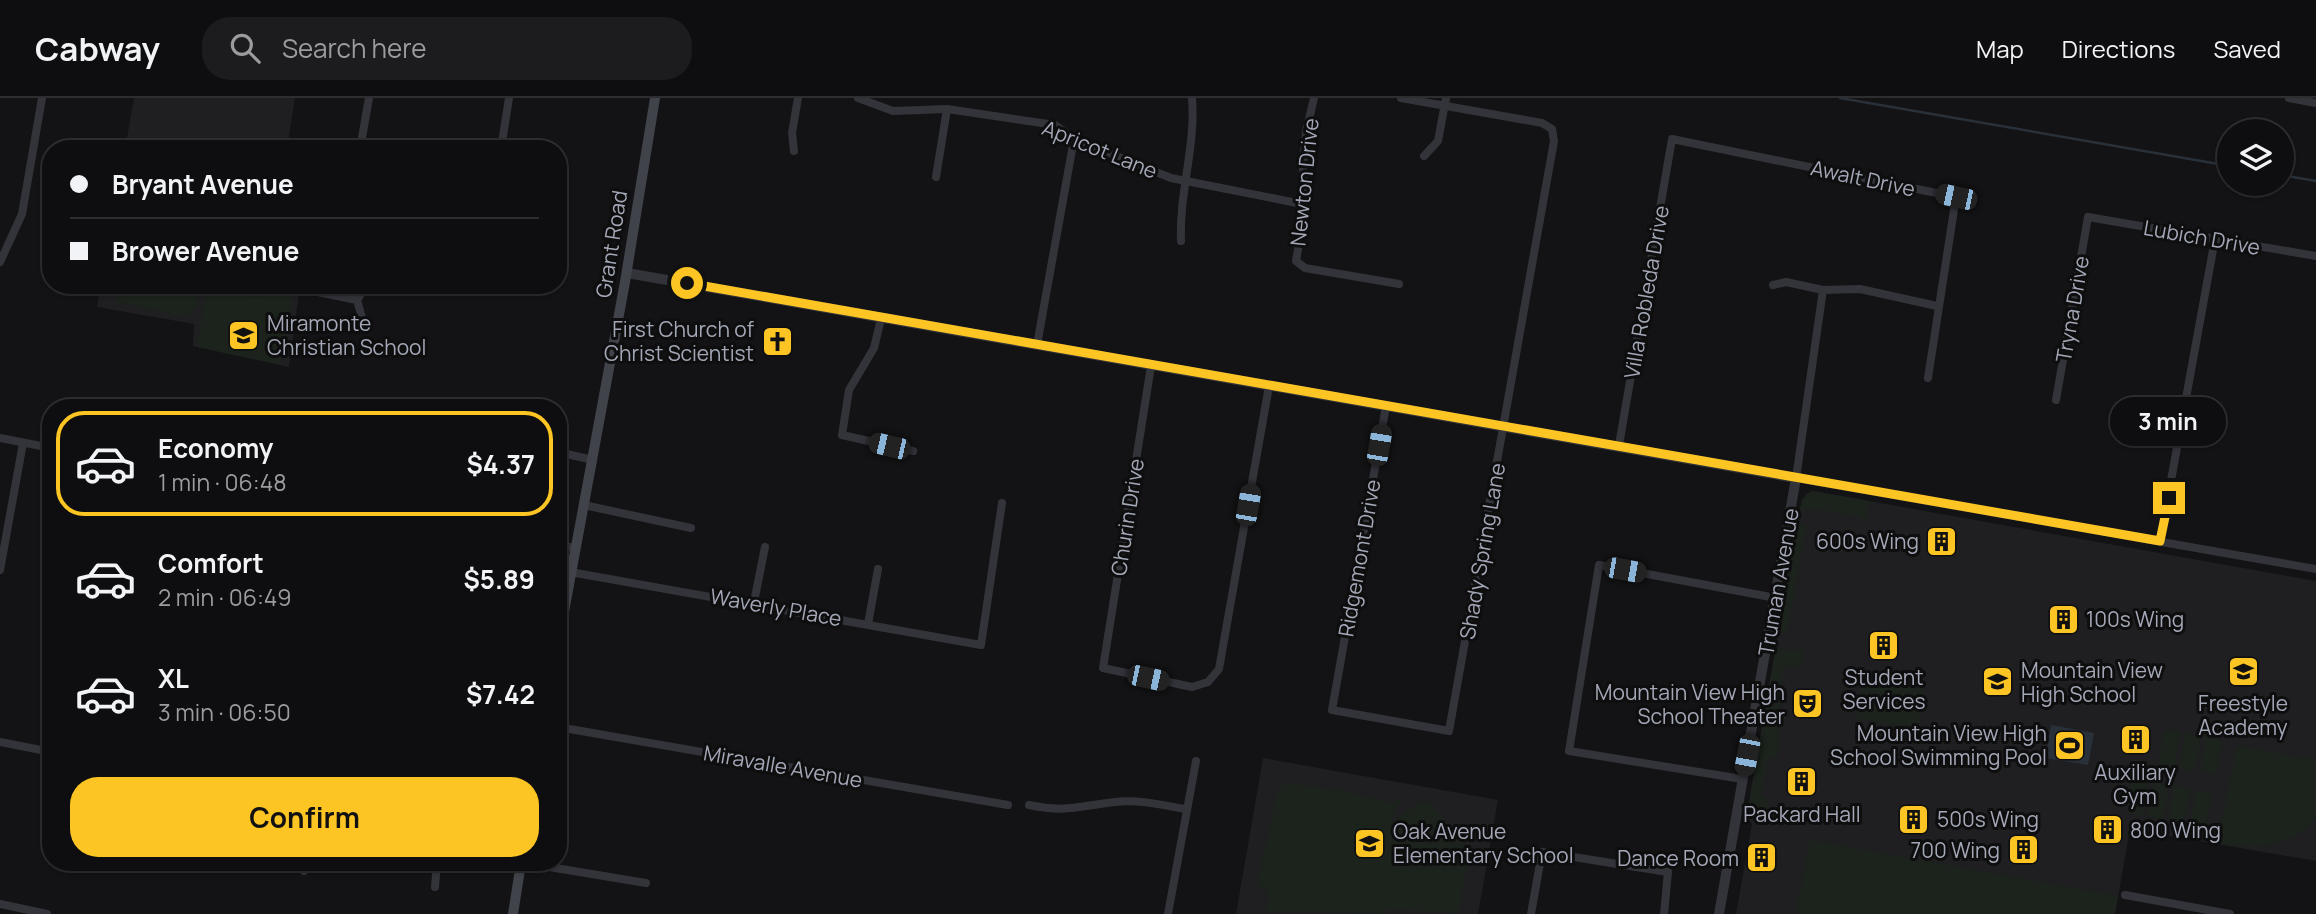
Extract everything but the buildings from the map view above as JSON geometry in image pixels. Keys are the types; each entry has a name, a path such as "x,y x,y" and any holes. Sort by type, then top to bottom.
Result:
{"main road":[{"name":"Grant Road","path":"567,590 627,273 655,98"},
{"path":"513,914 521,871"}],"street":[{"path":"0,262 22,214 42,98"},
{"path":"362,140 369,98"},
{"path":"502,140 509,98"},
{"path":"794,151 792,133 798,98"},
{"name":"Apricot Lane","path":"858,98 893,111 947,109 1055,125 1074,139 1184,181 1302,204"},
{"path":"1181,241 1184,181 1195,126 1192,98"},
{"name":"Newton Drive","path":"1314,98 1306,132 1302,204 1304,215 1296,253 1299,265 1399,284"},
{"path":"1401,98 1445,102 1438,141 1424,156"},
{"path":"2289,98 2316,103"},
{"name":"Shady Spring Lane","path":"1332,710 1449,731 1554,141 1552,129 1542,123 1445,102"},
{"path":"936,177 947,109"},
{"path":"1037,345 1074,139"},
{"name":"Awalt Drive","path":"1672,139 1956,197 1937,306 1928,378"},
{"name":"Villa Robleda Drive","path":"1619,445 1672,139"},
{"name":"Lubich Drive","path":"2088,218 2316,256"},
{"name":"Tryna Drive","path":"2056,400 2088,218"},
{"path":"2160,541 2215,239"},
{"path":"627,273 2316,569"},
{"path":"1773,285 1786,282 1823,290 1860,289 1937,306"},
{"name":"Truman Avenue","path":"1719,914 1796,478 1823,290"},
{"path":"328,294 357,300"},
{"path":"361,294 357,300 363,321"},
{"path":"881,319 874,348 849,390 842,435 913,451"},
{"name":"Churin Drive","path":"1151,366 1103,668 1192,687 1208,682 1219,668 1269,386"},
{"name":"Ridgemont Drive","path":"1332,710 1385,406"},
{"path":"0,439 42,446"},
{"path":"0,570 23,443"},
{"path":"567,454 593,460"},
{"name":"Waverly Place","path":"570,572 754,602 981,645 1002,503"},
{"path":"584,505 691,528"},
{"path":"567,547 575,548"},
{"path":"754,602 765,547"},
{"path":"1742,779 1569,751 1599,565 1776,598"},
{"path":"869,624 878,569"},
{"name":"Miravalle Avenue","path":"567,729 1008,805"},
{"path":"0,742 42,750"},
{"path":"1168,914 1185,809 1196,761"},
{"path":"1029,804 1058,811 1115,802 1148,802 1185,809"},
{"path":"1531,914 1542,852 1668,872 1664,914"},
{"path":"567,870 646,883"},
{"path":"435,887 436,871"},
{"path":"2125,895 2180,910 2230,914"},
{"path":"0,904 47,914"}],"shaded area":[{"path":"134,98 295,98 288,140 127,140"},
{"name":"Miramonte Christian School","path":"99,294 299,294 289,367 193,346 194,324 97,307"},
{"path":"115,294 199,294 194,308 183,316 118,302"},
{"path":"206,294 258,297 258,294 293,294 281,365 197,347"},
{"name":"Mountain View High School","path":"1813,491 2316,581 2316,861 2130,829 2115,914 1736,914 1752,824 1747,817 1750,795 1797,523 1802,499"},
{"path":"1813,491 1870,501 1864,524 1860,517 1811,508 1811,511 1800,509 1806,494"},
{"path":"1797,523 1806,525 1787,633 1778,632"},
{"path":"1776,648 1803,652 1801,665 1783,667 1777,759 1768,758 1761,797 1768,799 1766,821 1747,817"},
{"path":"1862,680 1924,690 1917,729 1856,718"},
{"name":"Mountain View High School Swimming Pool","path":"2051,725 2094,733 2088,765 2045,758"},
{"path":"2164,730 2180,733 2174,767 2158,764"},
{"path":"2185,733 2201,736 2195,771 2179,768"},
{"path":"2206,737 2222,740 2216,774 2200,771"},
{"path":"2237,746 2316,760 2316,817 2307,828 2284,841 2271,844 2244,846 2217,843"},
{"name":"Oak Avenue Elementary School","path":"1263,758 1498,800 1478,914 1236,914"},
{"path":"2132,779 2148,782 2142,816 2126,813"},
{"path":"2153,782 2169,785 2163,819 2147,816"},
{"name":"Oak Avenue Elementary School","path":"1286,783 1341,790 1391,803 1402,800 1394,809 1392,822 1421,802 1431,804 1466,847 1461,852 1467,859 1459,914 1389,909 1385,914 1266,912 1269,894 1264,887 1257,886 1278,789"},
{"path":"2174,786 2190,789 2184,823 2168,820"},
{"path":"2196,790 2212,793 2206,827 2190,824"},
{"path":"1810,840 2118,896 2115,914 1796,914"}],"waterway":[{"path":"1840,98 2217,164"},
{"path":"2294,177 2316,181"}],"place":[{"name":"Miramonte Christian School","path":"244,335"},
{"name":"First Church of Christ Scientist","path":"777,341"},
{"name":"600s Wing","path":"1942,541"},
{"name":"100s Wing","path":"2063,619"},
{"name":"Student Services","path":"1884,645"},
{"name":"Freestyle Academy","path":"2243,671"},
{"name":"Mountain View High School","path":"1998,682"},
{"name":"Mountain View High School Theater","path":"1808,704"},
{"name":"Auxiliary Gym","path":"2135,740"},
{"name":"Mountain View High School Swimming Pool","path":"2070,745"},
{"name":"Packard Hall","path":"1802,782"},
{"name":"500s Wing","path":"1914,819"},
{"name":"800 Wing","path":"2107,830"},
{"name":"Oak Avenue Elementary School","path":"1370,843"},
{"name":"700 Wing","path":"2023,850"},
{"name":"Dance Room","path":"1762,858"}],"route":[{"path":"687,283 2160,541 2169,498"}]}
